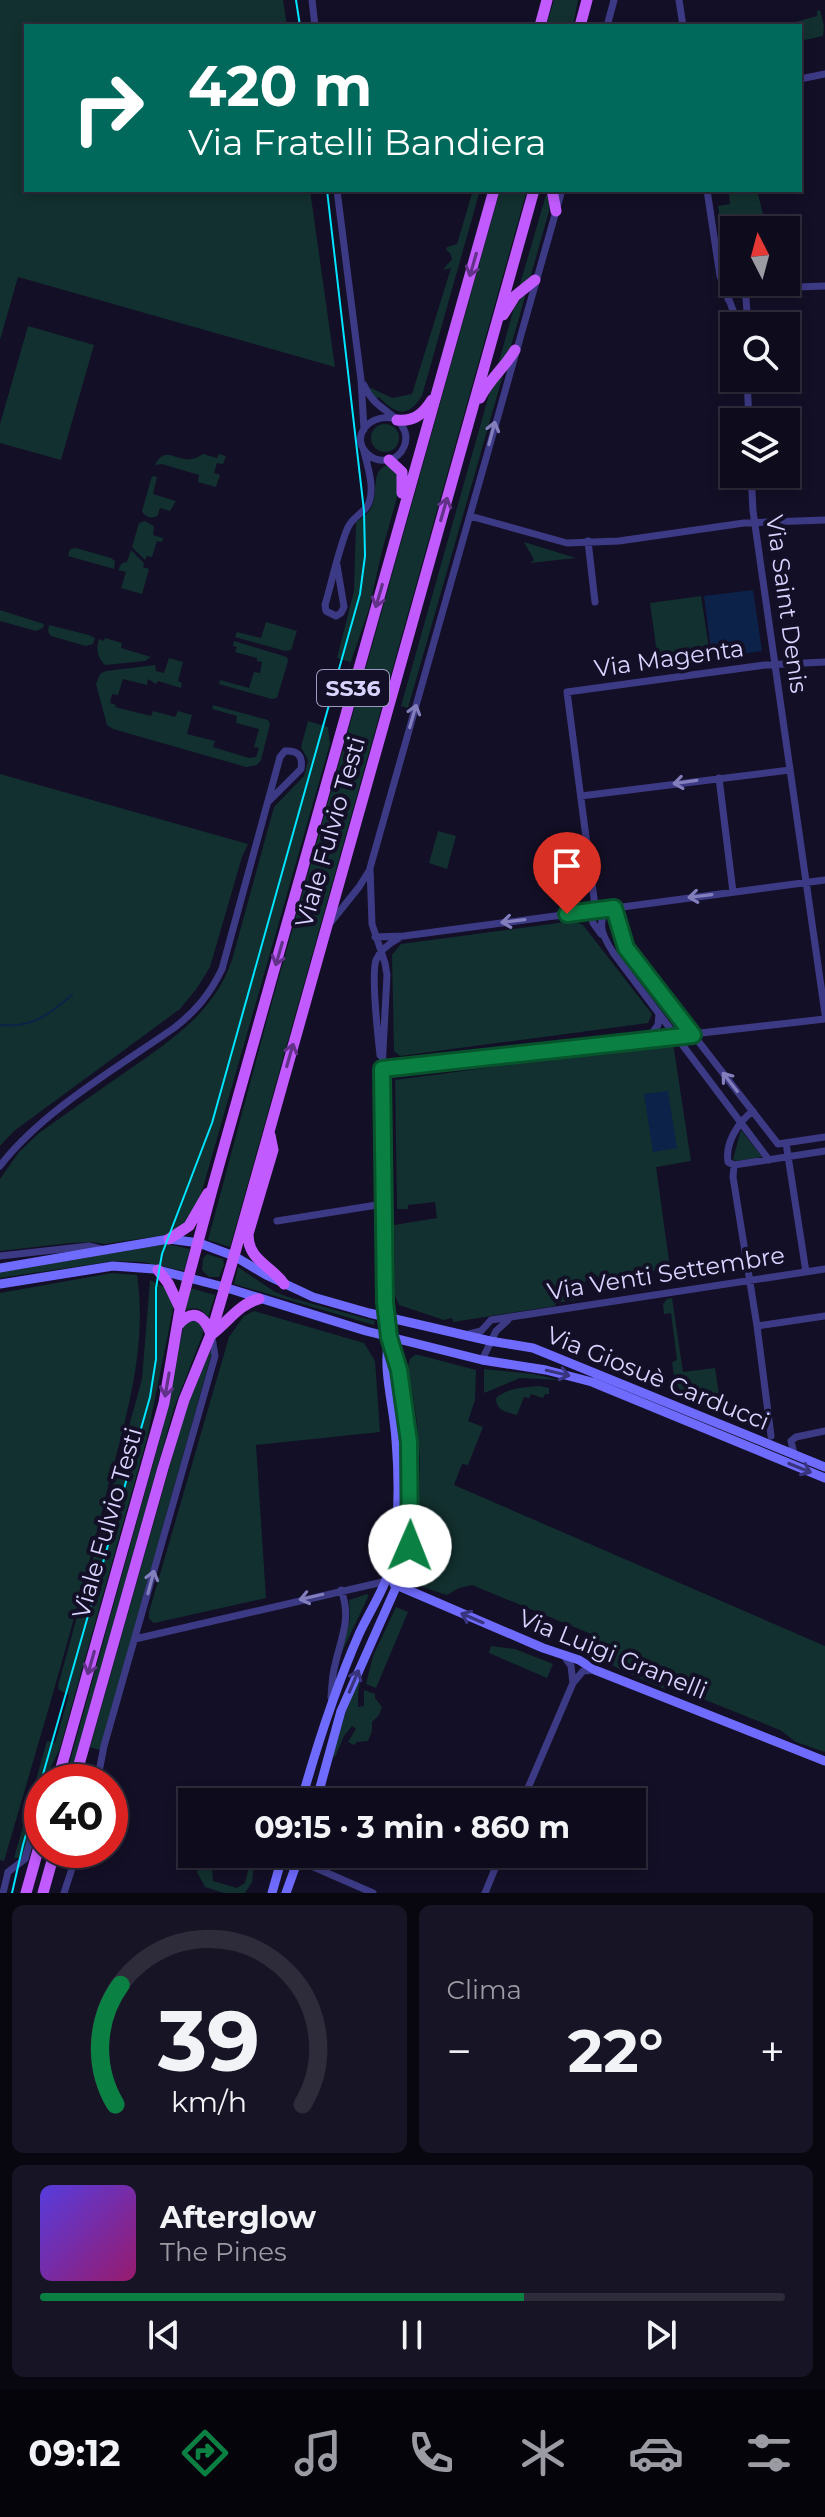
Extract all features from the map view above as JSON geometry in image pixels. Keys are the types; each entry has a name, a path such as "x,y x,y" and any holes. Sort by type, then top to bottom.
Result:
{"main road":[{"path":"541,24 547,0"},
{"path":"581,24 587,0"},
{"name":"Viale Fulvio Testi","path":"62,1764 164,1403 180,1309 213,1186 493,192"},
{"name":"Viale Fulvio Testi","path":"79,1764 167,1454 184,1400 211,1334 234,1256 533,192"},
{"path":"552,192 556,211"},
{"path":"492,337 510,302 535,280"},
{"path":"468,424 486,385 515,350"},
{"path":"394,419 409,421 416,418 437,393"},
{"path":"386,570 387,552 404,482 402,472 387,460"},
{"path":"269,1130 273,1150 248,1241 260,1263 278,1274 284,1284"},
{"path":"169,1239 189,1226 213,1186"},
{"path":"158,1270 180,1309"},
{"path":"178,1325 185,1317 196,1315 205,1320 211,1334 225,1325 240,1307 259,1299"},
{"path":"26,1893 33,1868"},
{"path":"43,1893 50,1868"}],"street":[{"path":"312,0 315,24"},
{"path":"608,24 614,0"},
{"path":"679,0 683,24"},
{"path":"802,79 825,74"},
{"path":"337,192 361,380 364,429 361,440 371,495 368,504 350,523 337,565 325,605 326,611 336,616 344,607 337,565"},
{"path":"325,930 370,868 561,192"},
{"path":"707,192 715,251 733,312"},
{"path":"800,287 825,286"},
{"path":"361,380 374,402 406,434 402,451 379,464 370,478"},
{"path":"364,429 375,418 394,419"},
{"path":"363,448 371,457 387,460"},
{"name":"Via Saint Denis","path":"752,488 825,1016"},
{"path":"470,516 567,543 619,541 755,523 825,520"},
{"path":"586,541 595,602"},
{"name":"Via Magenta","path":"581,796 567,692 775,664 825,662"},
{"path":"0,1166 18,1143 39,1124 194,1012 208,995 222,969 268,802 282,754 292,751 299,754 301,769 268,802"},
{"path":"769,1160 593,923 591,911 595,906 581,796 790,770"},
{"path":"719,778 733,892"},
{"path":"370,868 372,924 380,953"},
{"path":"375,937 404,936 825,880"},
{"path":"614,908 626,948 753,1111 782,1143 788,1157 806,1272"},
{"path":"601,934 601,918 605,909"},
{"path":"305,1788 330,1707 360,1632 387,1581 394,1550 398,1477 385,1355 389,1337 383,1204 382,1069 375,968 380,953 404,936"},
{"path":"614,954 626,948"},
{"path":"647,1040 658,1025 659,1014"},
{"path":"382,1069 693,1035 825,1016"},
{"path":"753,1111 740,1121 727,1154 728,1162 734,1165 825,1151"},
{"path":"782,1143 825,1137"},
{"path":"734,1165 733,1177 771,1436"},
{"path":"277,1221 383,1204"},
{"path":"0,1268 169,1239 199,1243 234,1256"},
{"path":"0,1256 89,1246 107,1250"},
{"name":"Via Giosuè Carducci","path":"234,1256 313,1297 490,1341 533,1348 793,1451 825,1467"},
{"path":"0,1284 113,1266 158,1270 224,1287"},
{"name":"Via Venti Settembre","path":"461,1334 481,1331 491,1320 825,1269"},
{"name":"Via Giosuè Carducci","path":"224,1287 389,1337 592,1382 825,1478"},
{"path":"757,1326 825,1316"},
{"path":"482,1360 503,1322 514,1317"},
{"name":"Viale Fulvio Testi","path":"100,1764 215,1356 211,1334"},
{"path":"320,1788 346,1699 405,1567 410,1546 409,1442 397,1355 389,1337"},
{"path":"793,1451 791,1441 796,1437 825,1431"},
{"path":"135,1639 387,1581"},
{"name":"Via Luigi Granelli","path":"387,1581 579,1660 595,1670 825,1761"},
{"path":"330,1707 334,1668 348,1619 341,1590"},
{"path":"564,1656 571,1666 573,1683"},
{"path":"528,1788 573,1683 583,1671 595,1670"},
{"path":"3,1893 8,1872 24,1860"},
{"path":"64,1893 72,1868"},
{"path":"272,1893 279,1868"},
{"path":"286,1893 294,1868"},
{"path":"315,1868 373,1893"},
{"path":"485,1893 495,1868"}],"green space":[{"path":"0,0 283,0 287,24 24,24 24,192 310,192 335,367 18,277 0,340"},
{"path":"554,0 578,0 573,24 547,24"},
{"path":"820,10 824,26 823,36 802,41 802,24 788,24 817,16"},
{"path":"472,192 479,192 422,396 407,411 396,410 379,397 375,399 368,390 371,388 392,398 412,394 451,268 443,270 452,259 446,250 457,244"},
{"path":"499,192 526,192 230,1247 208,1240"},
{"path":"729,192 758,192 764,216 720,218 718,206 730,204"},
{"path":"546,195 550,201 549,211 532,276 518,291"},
{"path":"527,290 509,353 496,372 514,308"},
{"path":"28,326 94,345 61,460 0,443 0,424"},
{"path":"503,375 408,708 401,706 490,391"},
{"path":"385,424 395,428 399,438 395,448 385,452 375,448 371,438 375,428"},
{"path":"203,454 217,458 219,454 226,456 223,464 217,463 214,473 220,475 216,487 198,482 199,475 162,464 155,465 167,455 191,459"},
{"path":"391,464 396,467 401,483 369,609 348,670 350,662 337,658 354,591 356,522 374,502 379,470"},
{"path":"152,476 157,477 153,494 176,501 170,511 160,508 158,515 151,518 142,511"},
{"path":"145,521 154,526 153,535 163,538 162,542 157,541 152,557 147,556 145,560 132,547 139,523"},
{"path":"524,542 576,558 530,563 534,560"},
{"path":"70,549 111,558 115,561 114,569 68,556"},
{"path":"131,550 144,563 143,567 149,569 142,594 121,588 126,572 118,570 122,563 127,562"},
{"path":"701,596 711,661 659,668 650,603"},
{"path":"0,610 44,624 43,628 36,631 0,621"},
{"path":"266,622 297,631 291,650 235,637 237,632 261,638"},
{"path":"49,625 89,635 95,638 93,644 86,646 51,636"},
{"path":"105,638 122,643 121,648 151,657 145,661 105,665 97,650 99,639 104,641"},
{"path":"234,641 287,657 277,698 219,684 220,680 249,688 254,672 260,673 262,662 235,652 237,647 233,646"},
{"path":"169,658 183,662 178,681 182,683 181,688 158,681 156,684 148,679 147,685 123,679 118,695 112,694 110,703 151,716 153,711 175,717 178,711 192,715 187,734 215,741 213,747 249,758 256,757 259,748 254,747 259,729 236,723 237,716 212,709 213,705 268,720 270,724 257,765 246,767 107,725 96,684 100,674 155,665 156,671 164,673"},
{"path":"308,721 328,727 330,744 196,1212 189,1223 171,1234 105,1244 70,1243 0,1251 0,1179 19,1152 39,1133 174,1037 202,1011 224,979 274,807 304,776 308,760 301,747"},
{"path":"0,774 248,844 210,967 180,1009 14,1131 0,1146"},
{"path":"438,831 456,836 447,869 429,863"},
{"path":"573,921 583,925 652,1014 648,1023 400,1056 394,1051 392,955 401,944"},
{"path":"673,1043 691,1161 656,1167 670,1268 601,1279 591,1271 580,1290 581,1299 453,1322 452,1318 444,1320 399,1305 395,1296 394,1225 437,1218 435,1202 397,1209 395,1080"},
{"path":"741,1130 762,1157 733,1159"},
{"path":"167,1244 190,1249 184,1271 143,1262 114,1261 0,1278 0,1272"},
{"path":"207,1254 223,1259 219,1277 209,1277 202,1270"},
{"path":"238,1267 275,1292 375,1321 374,1325 234,1284"},
{"path":"112,1273 137,1275 140,1303 137,1357 121,1438 32,1764 24,1764 24,1792 4,1861 0,1860 0,1293"},
{"path":"150,1280 166,1288 174,1304 147,1438 60,1748 52,1764 41,1764 47,1741 55,1743 69,1695 59,1690 58,1686 142,1379"},
{"path":"190,1288 215,1295 208,1318 198,1309 184,1311"},
{"path":"672,1298 683,1372 715,1368 721,1408 685,1395 677,1384 672,1362 677,1360 671,1313 664,1314 663,1304"},
{"path":"254,1311 364,1343 375,1361 380,1432 256,1445 266,1598 154,1623 149,1619 149,1612 229,1337 244,1316"},
{"path":"196,1319 204,1328 202,1336 174,1408 74,1764 69,1764 163,1428 185,1323"},
{"path":"210,1351 100,1750 90,1747 186,1409"},
{"path":"415,1355 476,1370 475,1400 468,1421 483,1427 468,1465 462,1464 454,1485 825,1646 825,1752 796,1742 780,1730 668,1685 665,1689 584,1653 591,1634 472,1585 447,1595 413,1584 420,1461 408,1366"},
{"path":"484,1369 560,1380 520,1378 484,1393"},
{"path":"540,1386 549,1388 549,1394 543,1398 531,1394 529,1398 524,1397 517,1415 498,1406 496,1398 505,1392"},
{"path":"367,1594 340,1656 350,1619 349,1600"},
{"path":"396,1607 408,1612 376,1688 366,1684 373,1656"},
{"path":"491,1646 515,1649 553,1664 547,1678 489,1653"},
{"path":"362,1671 358,1707 364,1706 364,1690 375,1694 382,1707 372,1722 368,1741 354,1745 348,1742 356,1729 352,1726 335,1757 345,1714"},
{"path":"24,1823 23,1856 14,1858"},
{"path":"197,1868 212,1868 213,1881 237,1888 245,1883 249,1868 254,1868 252,1882 245,1893 224,1893 205,1887"}],"water":[{"path":"753,590 762,651 712,658 704,596"},
{"path":"668,1091 677,1148 653,1152 644,1094"}],"waterway":[{"path":"0,1025 39,1019 72,995"}],"tram line":[{"path":"296,0 300,24"},
{"path":"12,1893 150,1397 156,1359 156,1288 162,1254 212,1123 360,594 365,556 364,511 327,192"}],"route":[{"path":"410,1546 409,1442 397,1355 389,1337 385,1302 382,1069 693,1035 626,948 614,908 567,914"}]}
